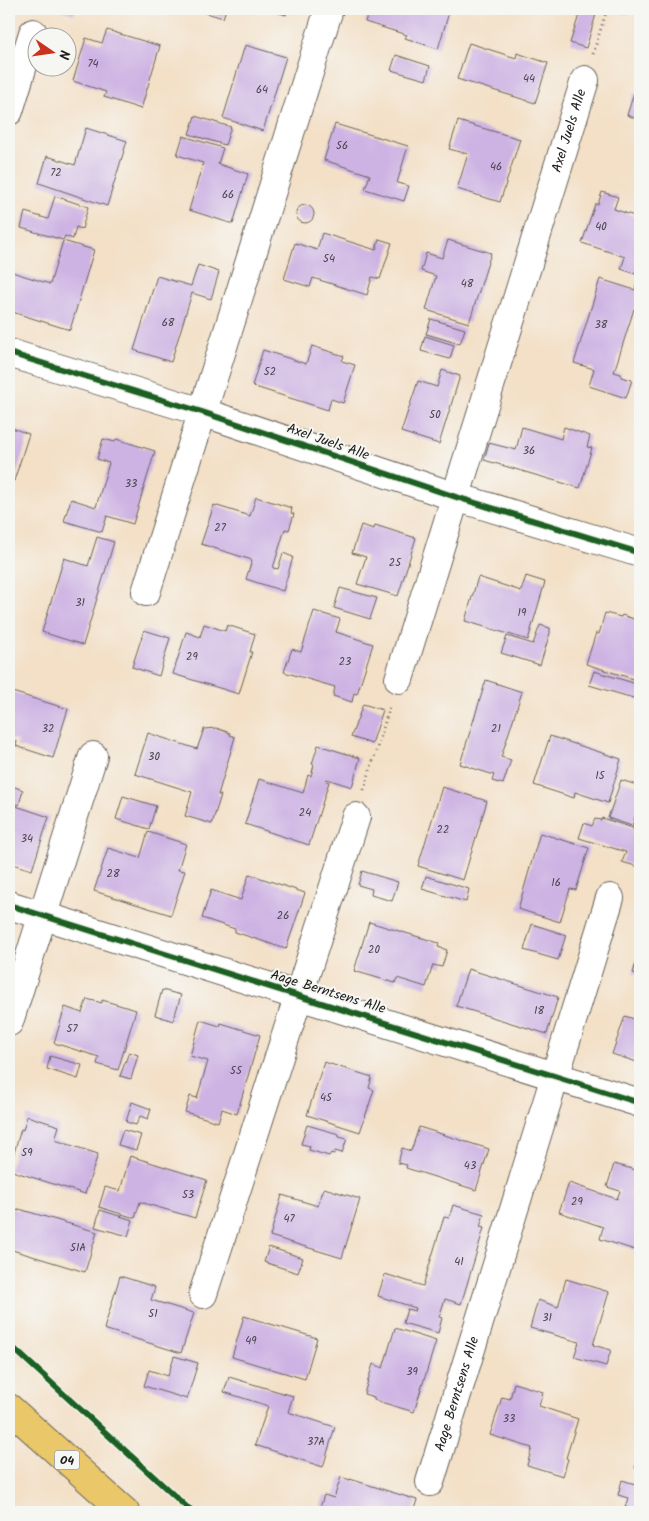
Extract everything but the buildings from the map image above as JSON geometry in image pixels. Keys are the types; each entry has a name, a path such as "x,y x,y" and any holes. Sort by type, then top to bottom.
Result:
{"main road":[{"name":"O4","path":"9,1408 124,1512"}],"street":[{"path":"146,592 329,9"},
{"path":"9,111 28,47"},
{"name":"Axel Juels Alle","path":"399,679 585,80"},
{"name":"Axel Juels Alle","path":"9,353 202,412 456,497 640,553"},
{"path":"9,1022 93,756"},
{"name":"Aage Berntsens Alle","path":"202,1294 356,817"},
{"name":"Aage Berntsens Alle","path":"430,1482 610,898"},
{"name":"Aage Berntsens Alle","path":"9,905 640,1103"}],"path":[{"path":"585,80 607,9"},
{"path":"356,817 399,679"}],"cycle path":[{"path":"9,353 202,412 456,497 640,553"},
{"path":"9,905 640,1103"},
{"path":"9,1344 192,1512"}]}
